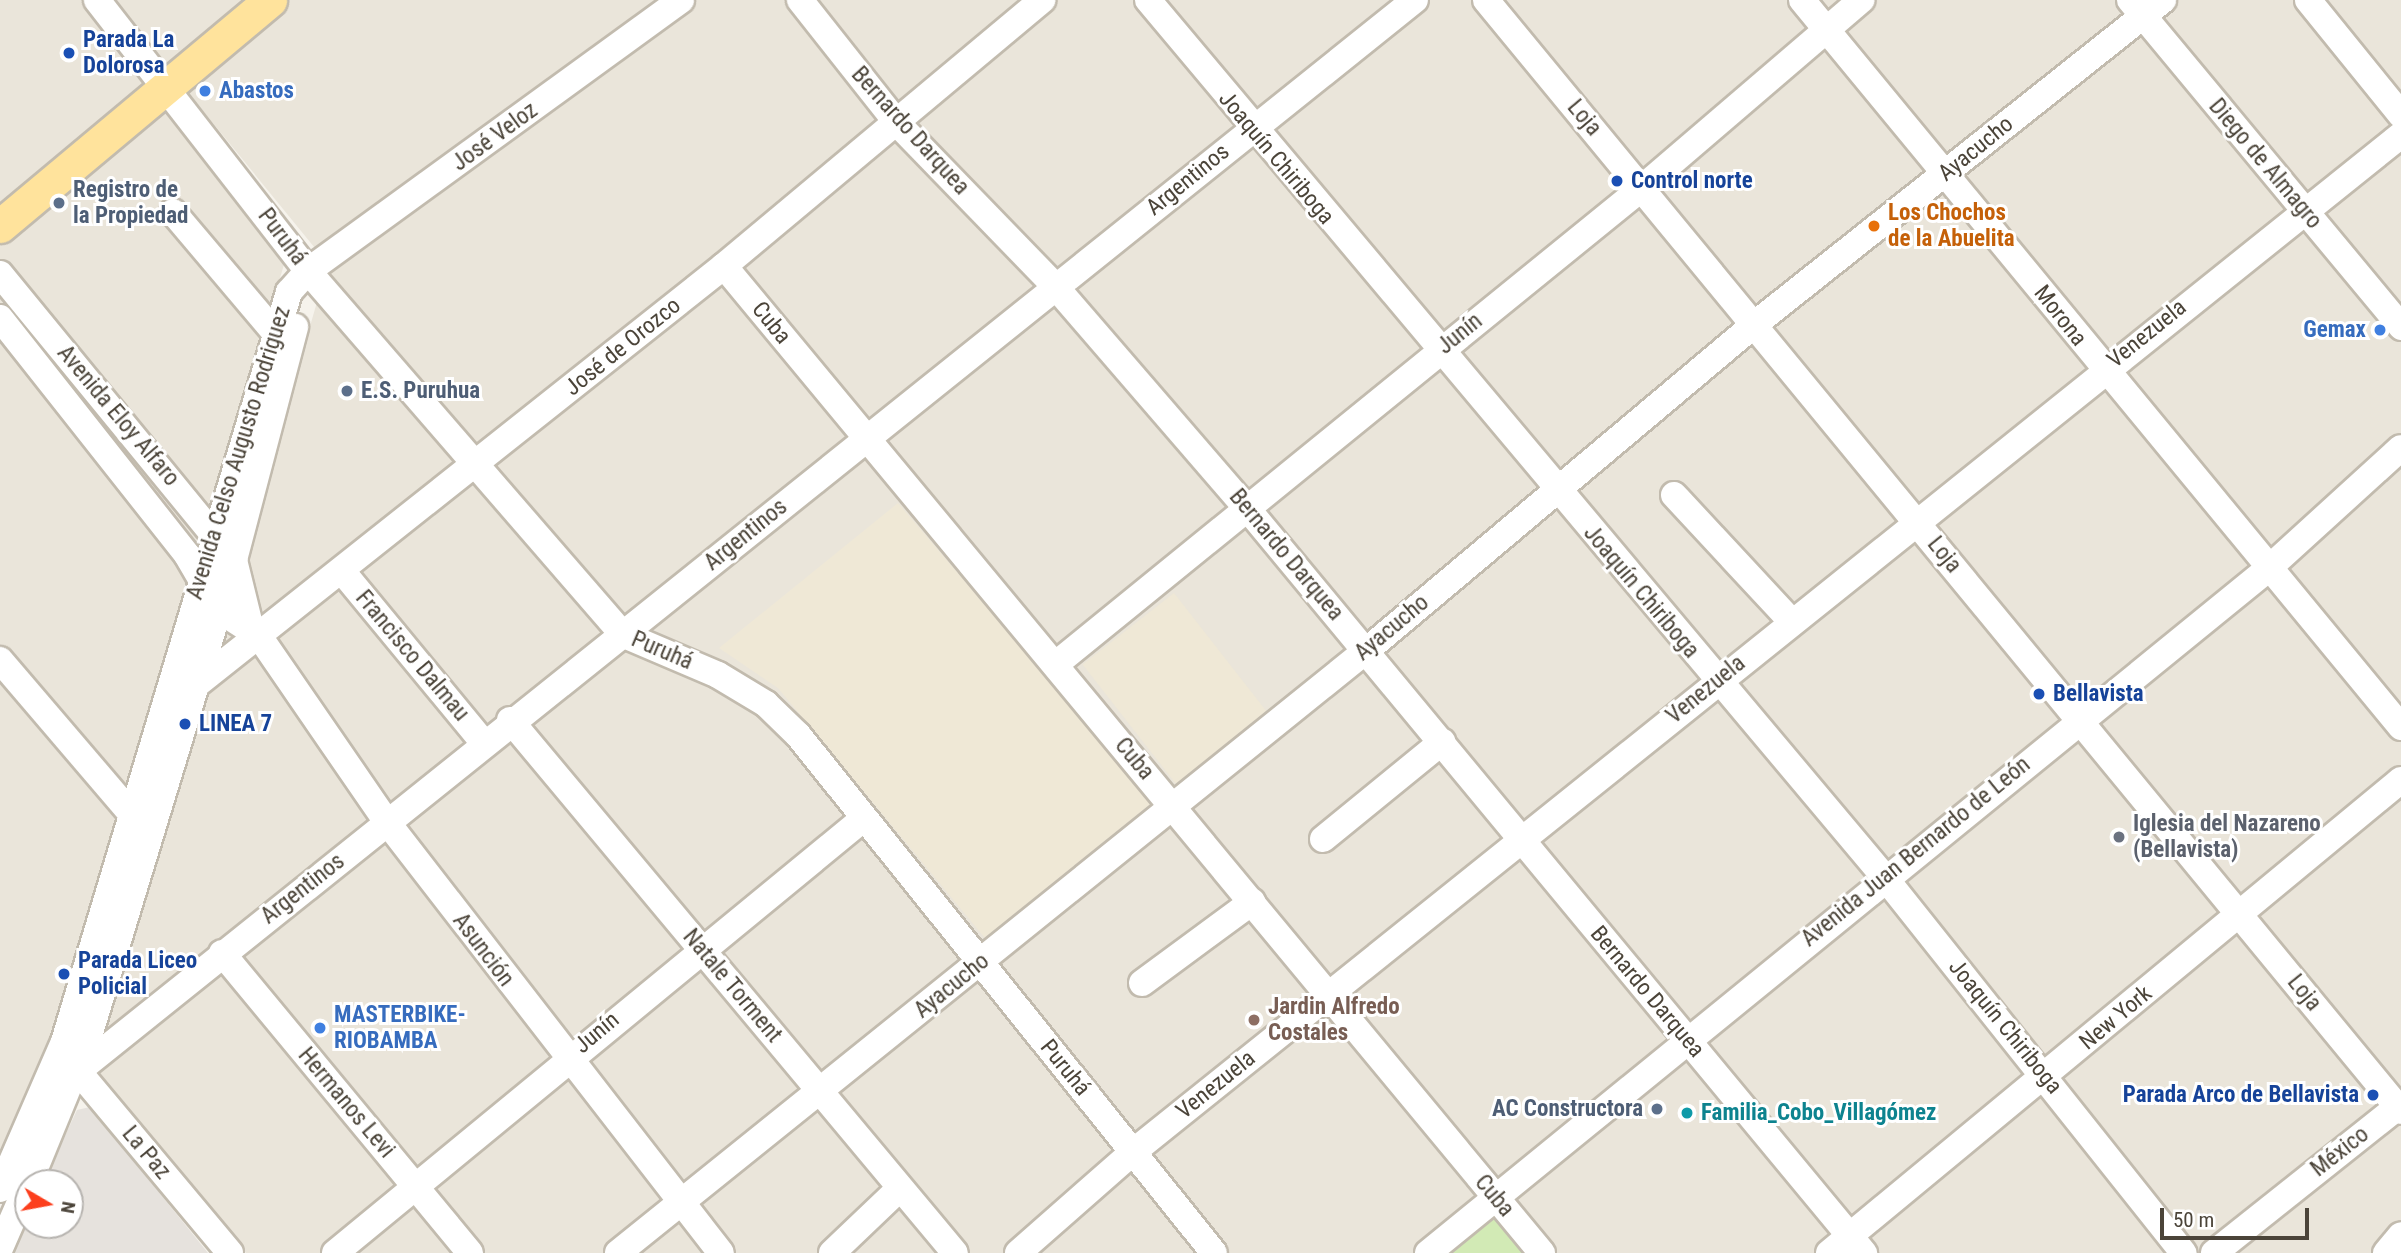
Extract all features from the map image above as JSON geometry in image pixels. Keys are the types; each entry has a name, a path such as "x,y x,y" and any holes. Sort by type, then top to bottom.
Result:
{"main road":[{"path":"0,226 270,0"}],"street":[{"name":"Puruhá","path":"97,0 168,87 308,271 622,634 766,704 799,735 863,819 1214,1253"},
{"name":"José Veloz","path":"308,271 681,0"},
{"name":"Bernardo Darquea","path":"800,0 897,123 1055,286 1246,507 1857,1245"},
{"name":"José de Orozco","path":"197,684 255,630 342,571 724,266 1042,0"},
{"name":"Joaquín Chiriboga","path":"1148,0 1251,129 1886,879 2183,1253"},
{"name":"Argentinos","path":"66,1067 222,953 387,822 483,741 622,634 1415,0"},
{"name":"Loja","path":"1486,0 2400,1107"},
{"name":"Morona","path":"1802,0 1947,172 2103,369 2401,727"},
{"name":"Junín","path":"1056,664 1438,351 1642,188 1861,0"},
{"path":"2308,0 2401,115"},
{"name":"Ayacucho","path":"618,1253 1367,650 1755,324 1947,172 2145,5"},
{"name":"Diego de Almagro","path":"2145,5 2303,209 2401,327"},
{"name":"Venezuela","path":"1018,1253 1133,1152 2103,369 2303,209 2401,135"},
{"path":"173,212 277,335"},
{"name":"Cuba","path":"724,266 1542,1253"},
{"name":"Avenida Celso Augusto Rodriguez","path":"0,1189 66,1067 129,811 289,292 308,271"},
{"name":"Avenida Celso Augusto Rodriguez","path":"33,1169 197,684 234,560 308,271"},
{"name":"Avenida Eloy Alfaro","path":"0,274 234,560"},
{"name":"Avenida Eloy Alfaro","path":"0,318 201,576"},
{"name":"Avenida Juan Bernardo de León","path":"1428,1253 1686,1039 1886,879 2078,718 2269,568 2401,448"},
{"path":"1674,495 1791,621"},
{"name":"Asunción","path":"234,560 255,630 387,822 565,1060 721,1253"},
{"name":"Francisco Dalmau","path":"342,571 483,741"},
{"path":"201,576 219,610"},
{"name":"Asunción","path":"219,610 255,630"},
{"path":"0,660 129,811"},
{"name":"Natale Torment","path":"510,720 955,1253"},
{"path":"1323,839 1441,742"},
{"name":"New York","path":"1829,1253 1857,1245 2045,1077 2401,780"},
{"name":"Junín","path":"335,1253 700,947 863,819"},
{"path":"1142,983 1252,902"},
{"name":"Hermanos Levi","path":"222,953 470,1253"},
{"name":"La Paz","path":"66,1067 230,1253"},
{"name":"México","path":"2214,1253 2400,1107"},
{"path":"832,1253 900,1188"},
{"name":"Avenida Celso Augusto Rodriguez","path":"0,1248 14,1216"},
{"path":"2386,1253 2401,1235"}],"shaded area":[{"path":"0,0 251,0 0,203"},
{"path":"285,0 2401,0 2401,1253 246,1253 95,1070 328,264 181,84"},
{"path":"163,104 286,258 47,1051 0,1161 0,238"},
{"path":"898,503 1153,802 985,938 778,688 719,648"},
{"path":"1174,593 1268,714 1177,785 1083,664"},
{"path":"90,1107 208,1253 11,1253 18,1239 84,1239 84,1169 50,1169 77,1110"}],"green space":[{"path":"1495,1212 1528,1253 1446,1253"}],"place":[{"name":"Parada La Dolorosa","path":"69,53"},
{"name":"Abastos","path":"205,91"},
{"name":"Control norte","path":"1617,181"},
{"name":"Registro de la Propiedad","path":"59,203"},
{"name":"Los Chochos de la Abuelita","path":"1874,226"},
{"name":"Gemax","path":"2380,330"},
{"name":"E.S. Puruhua","path":"347,391"},
{"name":"Bellavista","path":"2039,694"},
{"name":"LINEA 7","path":"185,724"},
{"name":"Iglesia del Nazareno (Bellavista)","path":"2119,837"},
{"name":"Parada Liceo Policial","path":"64,974"},
{"name":"Jardin Alfredo Costales","path":"1254,1020"},
{"name":"MASTERBIKE- RIOBAMBA","path":"320,1028"},
{"name":"Parada Arco de Bellavista","path":"2373,1095"},
{"name":"AC Constructora","path":"1657,1109"},
{"name":"Familia_Cobo_Villagómez","path":"1687,1113"}]}
